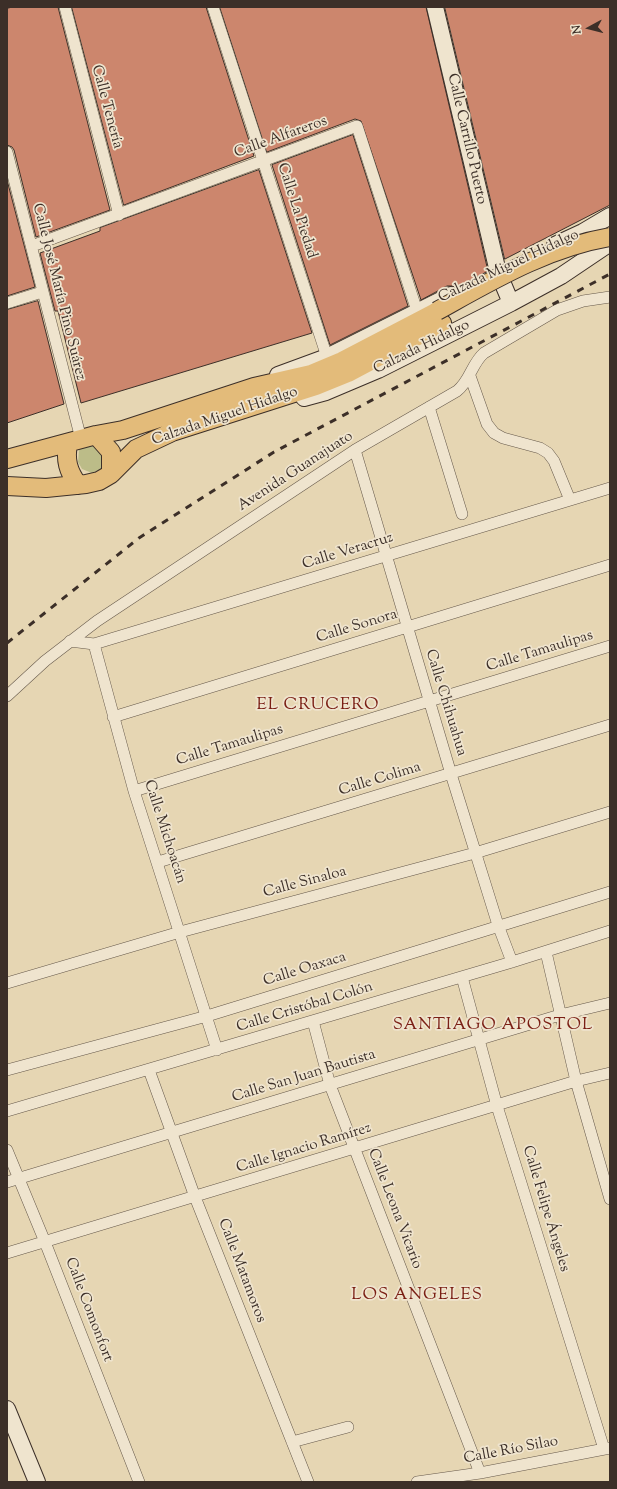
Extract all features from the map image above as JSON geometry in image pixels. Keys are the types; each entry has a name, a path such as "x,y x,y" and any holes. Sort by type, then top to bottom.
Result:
{"main road":[{"path":"439,317 535,259 559,249 610,237"},
{"path":"439,317 523,276 565,259 610,249"},
{"name":"Calzada Miguel Hidalgo","path":"7,459 124,430 254,387 311,374 439,317"},
{"name":"Calzada Miguel Hidalgo","path":"7,486 46,488 78,485 99,481 111,474 136,449 172,432 316,386 348,373 439,317"},
{"path":"78,485 71,476 67,466 66,455 82,440 111,452 111,474"}],"street":[{"name":"Calle Tenería","path":"65,7 119,215"},
{"name":"Calle La Piedad","path":"213,7 327,357"},
{"name":"Calle Carrillo Puerto","path":"435,7 498,272 511,303"},
{"name":"Calle Alfareros","path":"32,246 357,126 417,311"},
{"name":"Calle José María Pino Suárez","path":"7,152 32,246 42,292 82,440"},
{"name":"Calzada Miguel Hidalgo","path":"254,387 268,379 327,357 417,311 583,232 610,216"},
{"name":"Calzada Hidalgo","path":"218,418 290,402 326,392 378,370 561,276 610,242"},
{"path":"552,247 556,255 561,276"},
{"path":"7,303 42,292"},
{"name":"Avenida Guanajuato","path":"7,696 45,661 97,621 355,450 457,391 470,376 480,357 557,310 583,301 610,297"},
{"path":"470,376 486,424 494,433 502,438 540,448 548,452 554,461 570,500"},
{"path":"429,407 462,514"},
{"name":"Calle Chihuahua","path":"355,450 451,774 498,925 512,962"},
{"name":"Calle Veracruz","path":"94,644 610,488"},
{"name":"Calle Sonora","path":"113,717 407,628 610,564"},
{"path":"70,642 94,644"},
{"name":"Calle Michoacán","path":"94,644 134,791 217,1050"},
{"name":"Calle Tamaulipas","path":"134,791 610,646"},
{"name":"Calle Colima","path":"158,862 610,725"},
{"name":"Calle Sinaloa","path":"7,983 180,932 476,853 610,812"},
{"name":"Calle Oaxaca","path":"7,1070 207,1016 498,925 610,892"},
{"name":"Calle Cristóbal Colón","path":"7,1111 546,952 610,931"},
{"path":"546,952 576,1081 610,1199"},
{"name":"Calle Felipe Ángeles","path":"462,977 497,1106 607,1448"},
{"name":"Calle San Juan Bautista","path":"7,1182 560,1015 610,1003"},
{"name":"Calle Leona Vicario","path":"313,1021 330,1085 480,1473"},
{"name":"Calle Matamoros","path":"149,1070 195,1197 308,1482"},
{"name":"Calle Ignacio Ramírez","path":"7,1253 576,1081 610,1073"},
{"name":"Calle Comonfort","path":"7,1150 46,1242 139,1482"},
{"path":"7,1409 37,1482"},
{"path":"292,1442 348,1427"},
{"name":"Calle Río Silao","path":"417,1482 480,1473 607,1448"}],"green space":[{"path":"90,443 105,448 103,468 92,473 82,469 78,462 79,450"}],"building":[{"path":"12,7 58,7 110,210 36,237 14,150 12,147 7,145 7,9"},
{"path":"72,7 206,7 254,156 124,205"},
{"path":"220,7 426,7 488,271 457,288 447,286 421,300 361,121 355,119 267,152"},
{"path":"445,7 610,7 610,205 505,259"},
{"path":"353,135 408,306 330,345 272,165"},
{"path":"259,170 312,333 81,403 58,311 55,311 40,253 100,231 100,228"},
{"path":"7,180 35,287 7,296"},
{"path":"38,301 64,404 7,423 7,310"}],"railway":[{"path":"7,643 139,538 274,452 610,274"}],"district":[{"name":"EL CRUCERO","path":"318,706"},
{"name":"SANTIAGO APOSTOL","path":"493,1026"},
{"name":"LOS ANGELES","path":"417,1296"}]}
